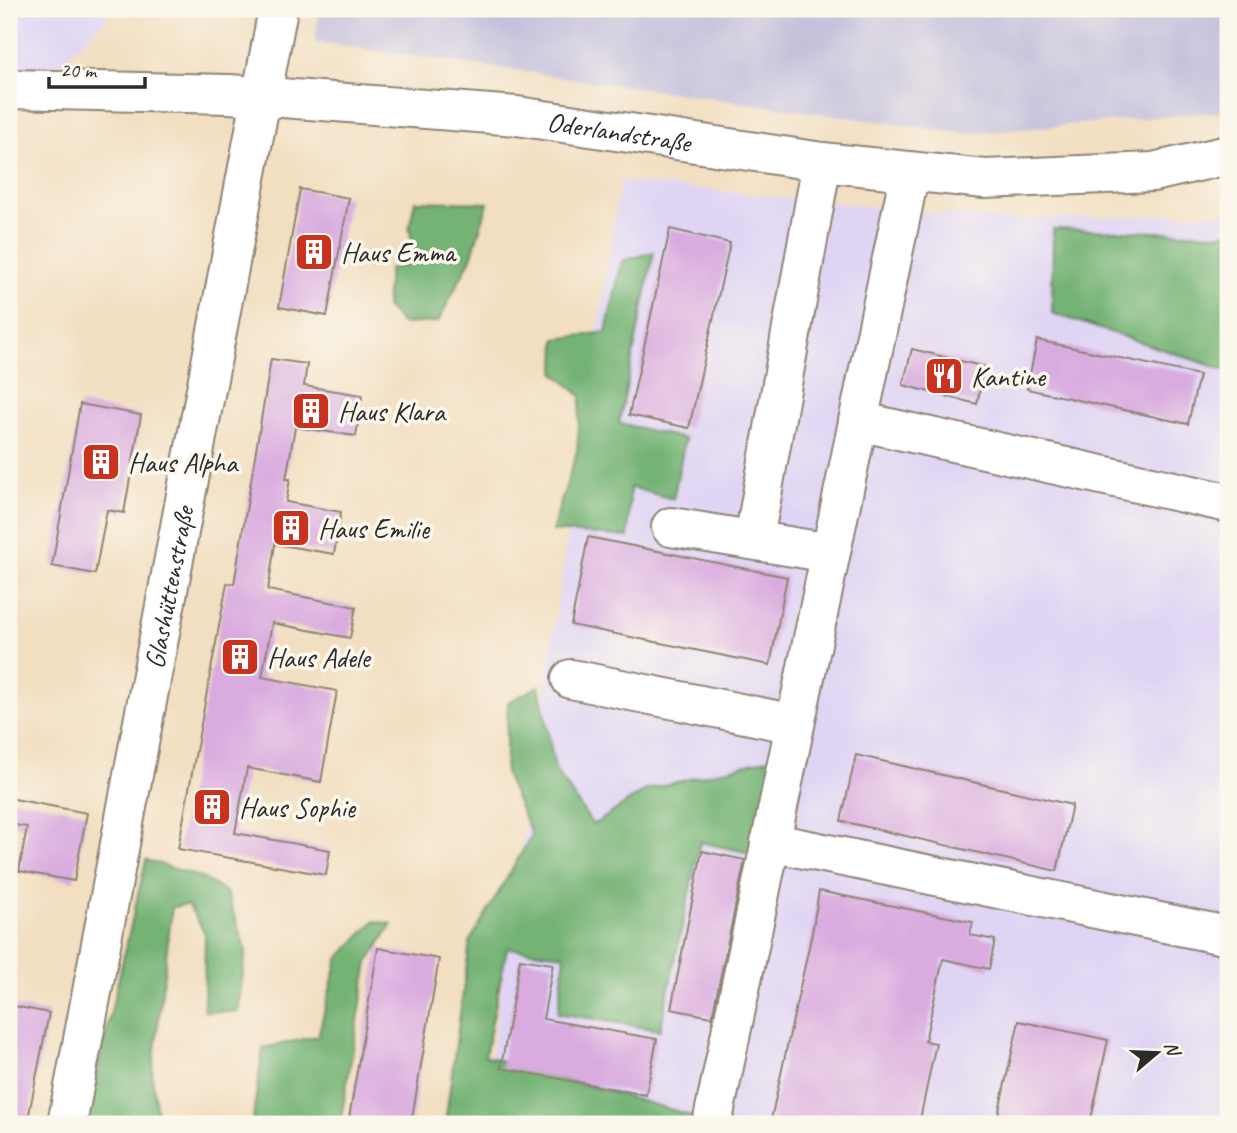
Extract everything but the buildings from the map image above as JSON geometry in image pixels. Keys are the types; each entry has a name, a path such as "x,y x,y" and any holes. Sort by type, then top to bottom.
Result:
{"street":[{"name":"Glashüttenstraße","path":"67,1124 278,9"},
{"name":"Oderlandstraße","path":"9,89 261,96 517,116 822,162 985,179 1153,172 1228,155"},
{"path":"754,539 822,162"},
{"path":"712,1124 910,172"},
{"path":"858,421 1228,503"},
{"path":"671,527 830,553"},
{"path":"571,679 795,724"},
{"path":"770,842 1228,936"}],"shaded area":[{"path":"9,9 108,9 106,20 48,75 9,73"},
{"path":"320,9 1228,9 1228,111 967,134 314,42"},
{"path":"620,181 1007,220 1228,213 1228,1124 481,1124"}],"green space":[{"path":"415,201 488,203 471,258 438,322 402,324 386,307 389,269 418,262 409,229"},
{"path":"1053,229 1221,234 1228,232 1228,371 1052,313"},
{"path":"654,252 619,423 685,439 673,499 630,487 628,537 552,531 577,451 581,396 555,373 556,339 606,332 622,261"},
{"path":"539,686 555,769 593,825 646,790 778,756 760,855 700,842 660,1030 558,1013 565,955 507,948 485,1056 693,1116 691,1124 445,1124 470,941 532,835 505,774 508,702"},
{"path":"146,860 200,877 226,892 246,950 238,1012 204,1011 205,933 188,905 172,907 152,1075 158,1123 161,1124 85,1124"},
{"path":"374,921 392,924 368,962 340,1124 252,1124 263,1048 318,1036 338,959"}],"place":[{"name":"Haus Emma","path":"314,252"},
{"name":"Kantine","path":"944,376"},
{"name":"Haus Klara","path":"311,411"},
{"name":"Haus Alpha","path":"101,462"},
{"name":"Haus Emilie","path":"291,528"},
{"name":"Haus Adele","path":"240,657"},
{"name":"Haus Sophie","path":"212,807"}]}
